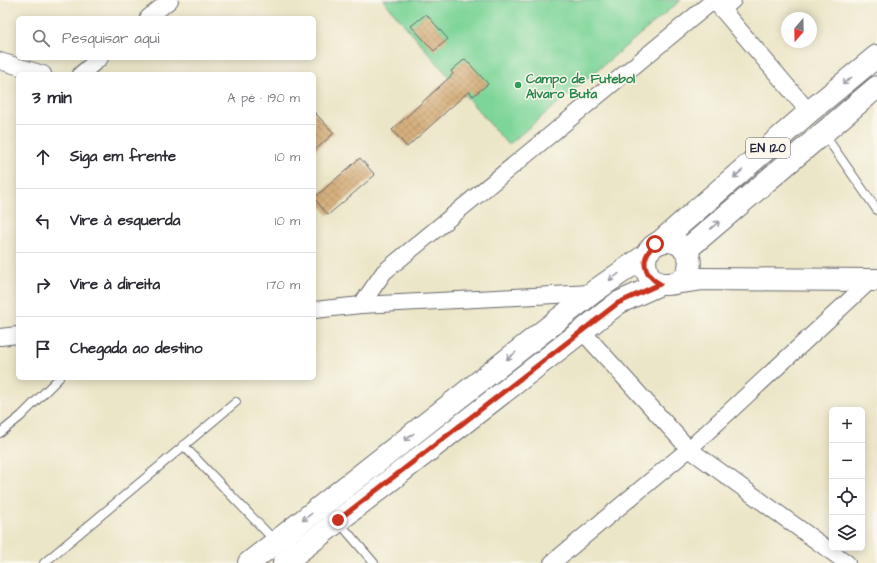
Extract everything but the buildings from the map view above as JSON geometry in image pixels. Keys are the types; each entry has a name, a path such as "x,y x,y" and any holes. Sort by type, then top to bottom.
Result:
{"main road":[{"name":"EN 120","path":"249,563 592,292 654,248 809,112 877,56"},
{"name":"EN 120","path":"686,250 877,87"},
{"path":"284,563 618,303 670,283 689,271 689,257 686,250 681,245 675,242 654,248 645,262 646,269 654,280 670,283 702,279 874,280"}],"street":[{"path":"150,16 170,0"},
{"path":"361,306 384,272 721,3 809,112"},
{"path":"82,72 98,60"},
{"path":"0,61 36,72"},
{"path":"552,563 689,449 874,280"},
{"path":"316,310 592,292"},
{"path":"582,330 689,449 847,563"},
{"path":"0,337 16,335"}],"lane":[{"path":"823,132 877,210"},
{"path":"0,433 57,380"},
{"path":"44,563 236,402"},
{"path":"183,446 276,542"},
{"path":"338,520 374,563"}],"green space":[{"name":"Campo de Futebol Alvaro Buta","path":"383,0 681,0 508,145"}],"place":[{"name":"Campo de Futebol Alvaro Buta","path":"518,85"}],"route":[{"path":"338,520 618,303 660,284 649,275 645,262 646,255 655,244"}]}
